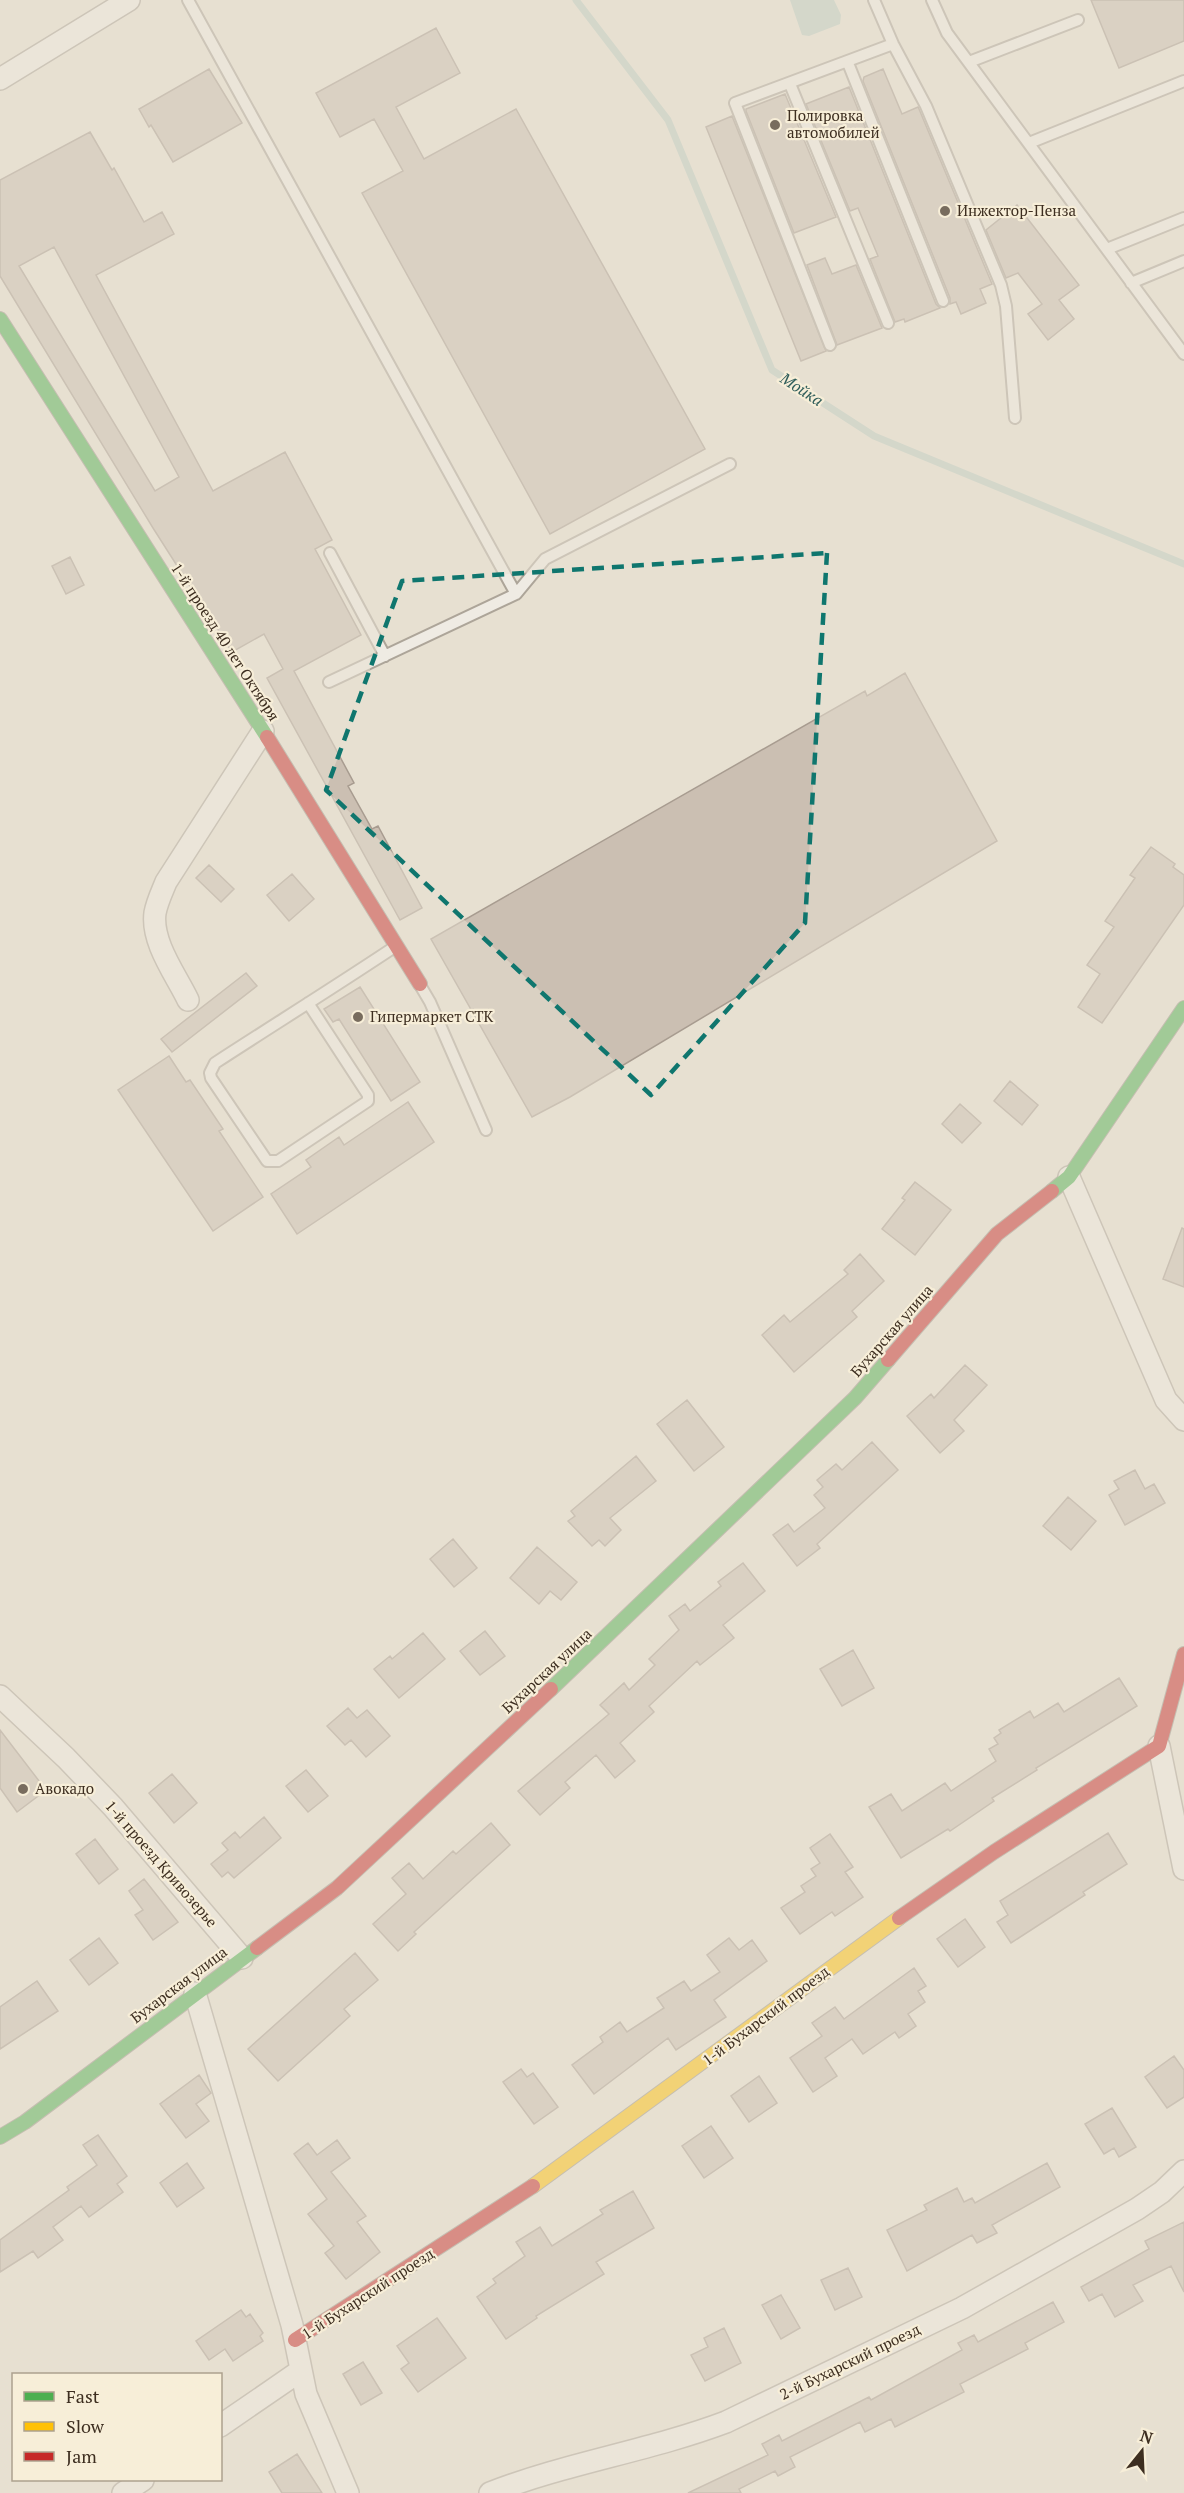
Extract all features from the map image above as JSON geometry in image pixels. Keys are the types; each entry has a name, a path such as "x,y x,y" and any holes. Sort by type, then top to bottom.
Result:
{"street":[{"path":"0,79 129,0"},
{"name":"1-й проезд 40 лет Октября","path":"0,319 263,731 420,984"},
{"path":"188,1000 156,930 155,914 159,898 166,882 263,731"},
{"name":"Бухарская улица","path":"0,2137 25,2121 337,1888 599,1645 855,1398 997,1234 1069,1177 1184,1008"},
{"path":"1069,1177 1166,1400 1184,1420"},
{"path":"1184,1654 1159,1746 1184,1869"},
{"name":"1-й проезд Кривозерье","path":"3,1704 66,1758 113,1807 242,1958"},
{"name":"1-й Бухарский проезд","path":"296,2340 531,2187 615,2128 919,1903 1159,1746"},
{"path":"195,1994 296,2340 306,2394 348,2493"},
{"name":"2-й Бухарский проезд","path":"490,2493 534,2477 686,2436 726,2422 962,2308 1137,2209 1162,2192 1184,2171"},
{"path":"222,2425 300,2371"},
{"path":"123,2493 141,2481"}],"lane":[{"path":"188,0 516,594"},
{"path":"874,0 893,44 926,106 1001,285 1006,306 1015,418"},
{"path":"936,1 947,33 1184,354"},
{"path":"969,63 1078,20"},
{"path":"831,345 735,103 848,63 893,44"},
{"path":"848,63 943,301"},
{"path":"1029,143 1184,81"},
{"path":"790,84 888,323"},
{"path":"1107,249 1184,218"},
{"path":"1131,283 1184,261"},
{"path":"329,682 516,594 545,559 730,464"},
{"path":"330,553 385,656"},
{"path":"308,1003 368,1095 368,1101 278,1161 267,1161 211,1078 210,1072 215,1063 308,1003 397,946"},
{"path":"420,984 486,1130"}],"highlighted area":[{"path":"827,553 805,923 651,1095 326,790 402,581"}],"shaded area":[{"path":"790,0 834,0 841,15 840,24 809,36 802,35"}],"building":[{"path":"1091,0 1184,0 1184,41 1119,68"},
{"path":"436,28 460,73 396,107 424,159 516,109 705,449 550,534 362,193 403,171 374,119 340,137 316,93"},
{"path":"209,69 242,123 173,162 139,109"},
{"path":"883,69 902,114 918,107 992,284 980,289 986,303 961,314 956,302 950,304 950,298 863,81 864,77"},
{"path":"849,87 936,304 940,308 905,322 904,319 895,322 870,259 878,256 858,208 850,211 806,104"},
{"path":"785,94 836,217 794,233 746,111 746,109"},
{"path":"732,116 826,351 801,361 706,127"},
{"path":"90,132 112,170 114,168 144,222 162,212 174,234 96,275 213,491 285,452 332,540 315,549 361,635 294,671 354,783 348,786 372,829 378,826 422,908 400,920 267,678 283,669 264,634 232,652 153,528 0,276 0,180","holes":["54,247 179,477 155,491 19,266"]},
{"path":"1017,205 1079,285 1059,300 1074,319 1048,340 1028,314 1042,304 1018,273 1006,278 986,230"},
{"path":"825,258 832,274 856,265 882,328 837,345 807,265"},
{"path":"70,557 84,585 66,594 52,566"},
{"path":"905,673 997,841 570,1097 532,1117 431,939 865,691 867,696"},
{"path":"1151,847 1175,864 1173,867 1184,875 1184,905 1102,1023 1078,1007 1100,974 1087,965 1114,927 1105,921 1135,878 1130,875"},
{"path":"209,865 234,889 221,902 196,878"},
{"path":"292,874 314,899 289,921 267,895"},
{"path":"246,973 257,986 172,1052 161,1039"},
{"path":"360,987 420,1082 391,1101 339,1019 333,1022 324,1009"},
{"path":"169,1056 186,1082 190,1080 223,1129 219,1131 263,1197 213,1231 118,1090"},
{"path":"1010,1081 1038,1105 1022,1125 994,1101"},
{"path":"408,1102 434,1142 297,1234 271,1194 311,1167 306,1160 339,1137 344,1145"},
{"path":"960,1104 981,1123 962,1143 942,1124"},
{"path":"915,1182 951,1210 915,1255 882,1229 905,1200 902,1198"},
{"path":"1182,1228 1184,1229 1184,1287 1163,1279"},
{"path":"860,1254 884,1281 852,1311 857,1317 794,1372 762,1335 784,1315 790,1322 848,1274 844,1270"},
{"path":"965,1365 987,1385 954,1420 964,1431 940,1453 907,1416 931,1394 934,1398"},
{"path":"687,1400 724,1447 694,1471 657,1424"},
{"path":"872,1442 898,1470 817,1544 820,1548 797,1566 773,1535 788,1524 794,1532 825,1508 814,1495 823,1487 817,1480 836,1464 842,1470"},
{"path":"636,1456 656,1481 610,1518 621,1530 605,1546 599,1540 592,1546 568,1521 575,1516 571,1511"},
{"path":"1135,1470 1145,1489 1154,1484 1165,1503 1125,1525 1109,1495 1119,1489 1114,1481"},
{"path":"1068,1497 1096,1521 1071,1550 1043,1526"},
{"path":"453,1539 477,1568 454,1587 430,1559"},
{"path":"537,1547 577,1582 561,1600 550,1591 539,1604 510,1578"},
{"path":"743,1563 765,1591 723,1625 734,1638 700,1665 697,1661 649,1706 654,1712 620,1743 635,1761 615,1778 596,1755 565,1782 570,1788 540,1815 518,1791 609,1714 600,1705 624,1683 629,1690 655,1665 649,1659 679,1630 669,1616 685,1604 690,1611 721,1586 718,1582"},
{"path":"485,1631 505,1656 480,1675 460,1651"},
{"path":"423,1633 445,1659 399,1698 374,1669 390,1656 392,1659"},
{"path":"853,1650 874,1688 842,1706 820,1669"},
{"path":"1119,1678 1137,1706 1036,1768 1037,1770 992,1798 994,1801 950,1831 948,1829 901,1858 869,1807 891,1794 902,1811 945,1783 951,1791 996,1761 989,1749 998,1744 994,1738 1001,1733 999,1730 1030,1711 1034,1718 1058,1703 1064,1712"},
{"path":"348,1708 357,1718 367,1710 390,1736 366,1757 351,1740 345,1745 327,1726"},
{"path":"0,1730 46,1790 17,1812 0,1788"},
{"path":"306,1770 328,1796 308,1812 286,1786"},
{"path":"172,1774 197,1803 174,1823 149,1793"},
{"path":"264,1817 281,1838 234,1878 228,1872 222,1877 211,1864 228,1850 222,1843 235,1832 240,1838"},
{"path":"491,1823 510,1845 414,1932 416,1934 398,1951 373,1924 406,1894 392,1878 409,1863 423,1879 453,1851 456,1854"},
{"path":"1108,1833 1127,1864 1083,1892 1085,1895 1011,1943 997,1922 1008,1915 1000,1901"},
{"path":"830,1834 853,1867 845,1872 863,1897 835,1916 832,1912 800,1934 781,1908 805,1892 801,1886 816,1876 811,1869 820,1863 810,1848"},
{"path":"95,1839 118,1869 99,1884 76,1854"},
{"path":"144,1879 178,1922 153,1940 135,1915 143,1910 129,1891"},
{"path":"965,1919 985,1947 958,1967 937,1939"},
{"path":"99,1938 118,1963 89,1985 70,1960"},
{"path":"729,1938 739,1950 752,1940 767,1961 714,2000 726,2017 676,2050 668,2038 594,2094 572,2065 603,2042 600,2037 620,2022 627,2032 664,2008 657,1998 684,1981 691,1991 720,1972 707,1955"},
{"path":"355,1953 378,1980 344,2009 350,2016 278,2081 248,2049"},
{"path":"914,1968 926,1986 918,1991 925,2002 908,2014 916,2026 899,2038 895,2032 863,2054 852,2039 825,2058 837,2076 813,2092 790,2058 822,2036 812,2023 835,2007 844,2019"},
{"path":"37,1981 58,2011 0,2049 0,2007"},
{"path":"1174,2056 1184,2070 1184,2097 1167,2108 1145,2077"},
{"path":"521,2069 527,2077 533,2073 558,2107 534,2124 503,2082"},
{"path":"199,2075 211,2093 196,2104 209,2121 186,2138 160,2104"},
{"path":"759,2076 777,2103 749,2122 731,2096"},
{"path":"1112,2108 1136,2147 1119,2157 1114,2148 1104,2154 1085,2124"},
{"path":"711,2126 733,2158 704,2178 682,2146"},
{"path":"98,2135 127,2176 117,2184 123,2192 89,2217 81,2206 53,2227 63,2240 38,2258 33,2251 0,2272 0,2240 69,2190 67,2187 97,2165 83,2145"},
{"path":"337,2140 350,2158 331,2172 366,2216 357,2222 380,2252 346,2279 325,2253 334,2246 308,2214 327,2199 294,2154 308,2143 317,2155"},
{"path":"187,2163 204,2188 177,2207 160,2183"},
{"path":"1047,2163 1060,2187 992,2225 997,2233 977,2243 972,2235 907,2271 887,2230 927,2210 924,2205 957,2188 964,2202 972,2198 975,2203"},
{"path":"633,2191 654,2228 596,2262 604,2274 536,2316 537,2318 506,2339 477,2297 496,2283 493,2279 525,2256 516,2242 540,2227 552,2246 603,2214 600,2210"},
{"path":"1184,2222 1184,2292 1171,2266 1133,2285 1143,2301 1115,2317 1102,2294 1089,2301 1081,2287 1149,2249 1145,2241"},
{"path":"848,2268 862,2297 835,2310 821,2280"},
{"path":"781,2295 800,2328 781,2339 762,2305"},
{"path":"1053,2302 1064,2322 1025,2343 1028,2349 960,2384 964,2392 895,2427 891,2419 865,2432 860,2422 790,2457 795,2467 778,2476 775,2471 739,2489 741,2493 688,2493 768,2455 762,2444 779,2435 782,2441 869,2397 871,2400 962,2350 958,2343 974,2335 978,2342"},
{"path":"241,2310 246,2317 250,2314 263,2333 260,2336 263,2341 233,2361 225,2349 209,2360 196,2341"},
{"path":"437,2318 466,2358 418,2392 401,2369 409,2363 397,2346"},
{"path":"724,2328 741,2363 705,2381 691,2355 708,2347 704,2338"},
{"path":"363,2362 382,2393 361,2405 343,2374"},
{"path":"297,2454 322,2493 282,2493 269,2472"}],"waterway":[{"name":"Мойка","path":"576,0 668,120 772,370 874,436 1184,564"}],"traffic: fast":[{"path":"0,319 267,737"},
{"path":"1052,1191 1069,1177 1184,1008"},
{"path":"551,1689 855,1398 888,1360"},
{"path":"0,2137 25,2122 257,1948"}],"traffic: slow":[{"path":"533,2186 899,1918"}],"traffic: jam":[{"path":"267,737 420,984"},
{"path":"888,1360 997,1234 1052,1191"},
{"path":"899,1918 994,1852 1159,1746 1184,1654"},
{"path":"257,1948 337,1888 551,1689"},
{"path":"295,2340 533,2186"}],"place":[{"name":"Полировка автомобилей","path":"775,125"},
{"name":"Инжектор-Пенза","path":"945,211"},
{"name":"Гипермаркет СТК","path":"358,1017"},
{"name":"Авокадо","path":"23,1789"}]}
